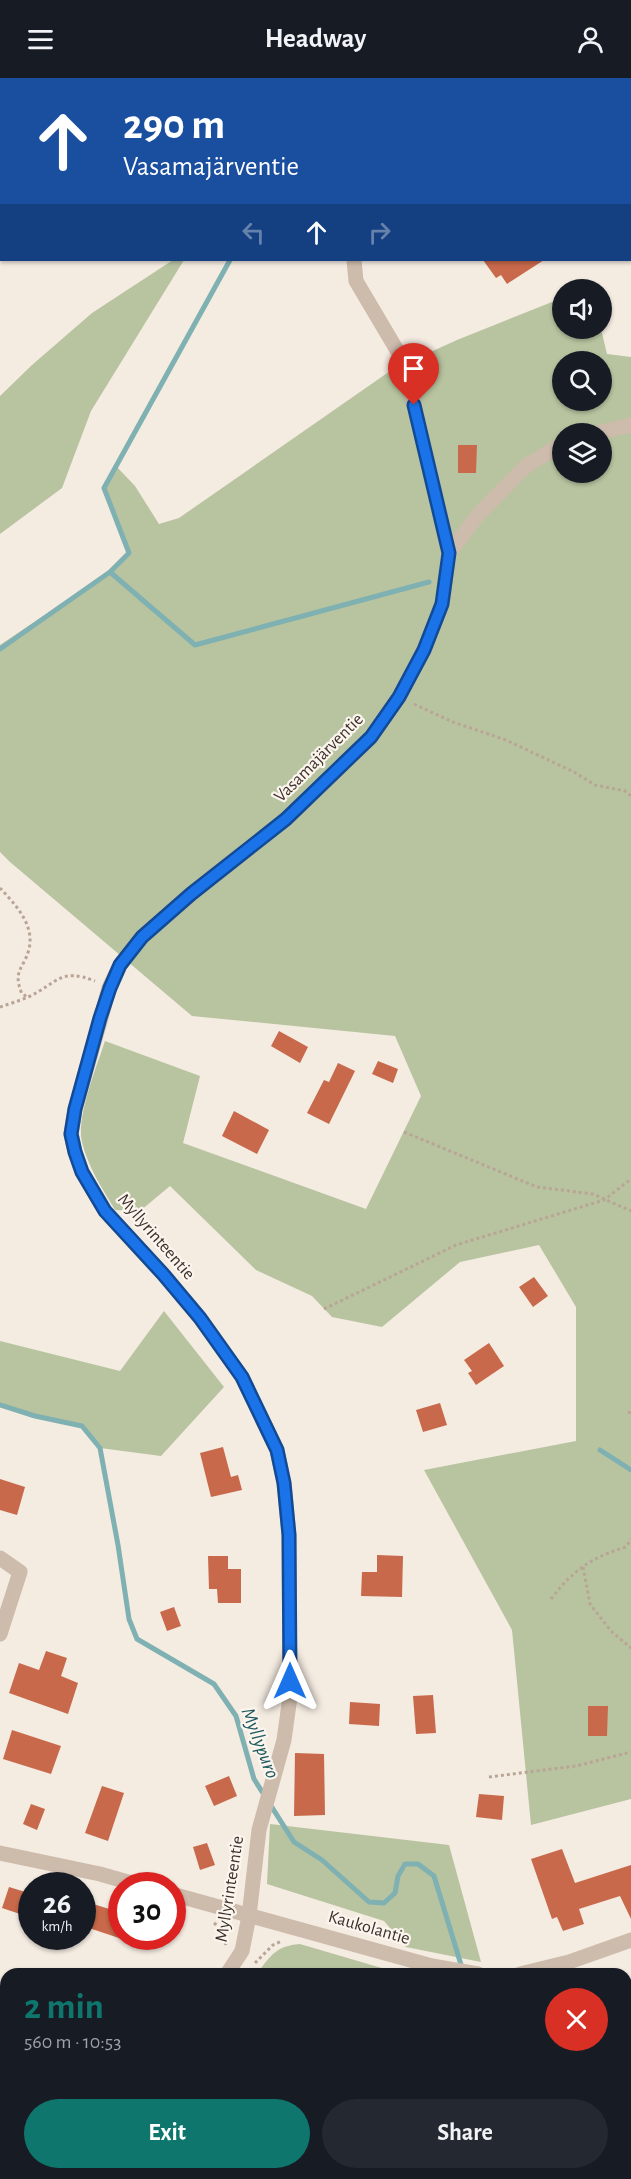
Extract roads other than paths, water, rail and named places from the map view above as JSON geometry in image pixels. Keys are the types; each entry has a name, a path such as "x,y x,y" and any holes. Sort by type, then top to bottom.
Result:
{"street":[{"name":"Vasamajärventie","path":"110,988 120,965 142,937 191,894 286,819 371,737 399,697 424,650 442,604 449,553 404,362 356,281 354,261"},
{"path":"612,430 631,425"},
{"path":"449,553 478,515 526,466 552,450"},
{"name":"Myllyrinteentie","path":"110,988 75,1109 71,1134 82,1172 105,1211 200,1318 242,1377 277,1450 284,1483 289,1535 290,1697 284,1740 256,1851 249,1916 242,1952 231,1968"},
{"path":"0,1558 20,1572 0,1634"},
{"path":"0,1853 108,1876"},
{"name":"Kaukolantie","path":"186,1898 444,1968"},
{"path":"544,1968 569,1962 631,1940"}],"waterway":[{"path":"0,649 110,572 129,553 104,488 229,261"},
{"path":"110,572 195,645 429,582"},
{"name":"Myllypuro","path":"0,1405 35,1416 82,1426 100,1448 129,1619 137,1639 214,1684 236,1716 254,1779 294,1842 322,1860 369,1902 384,1903 395,1893 398,1876 405,1864 418,1864 434,1876 462,1968"},
{"path":"600,1450 631,1470"}]}
